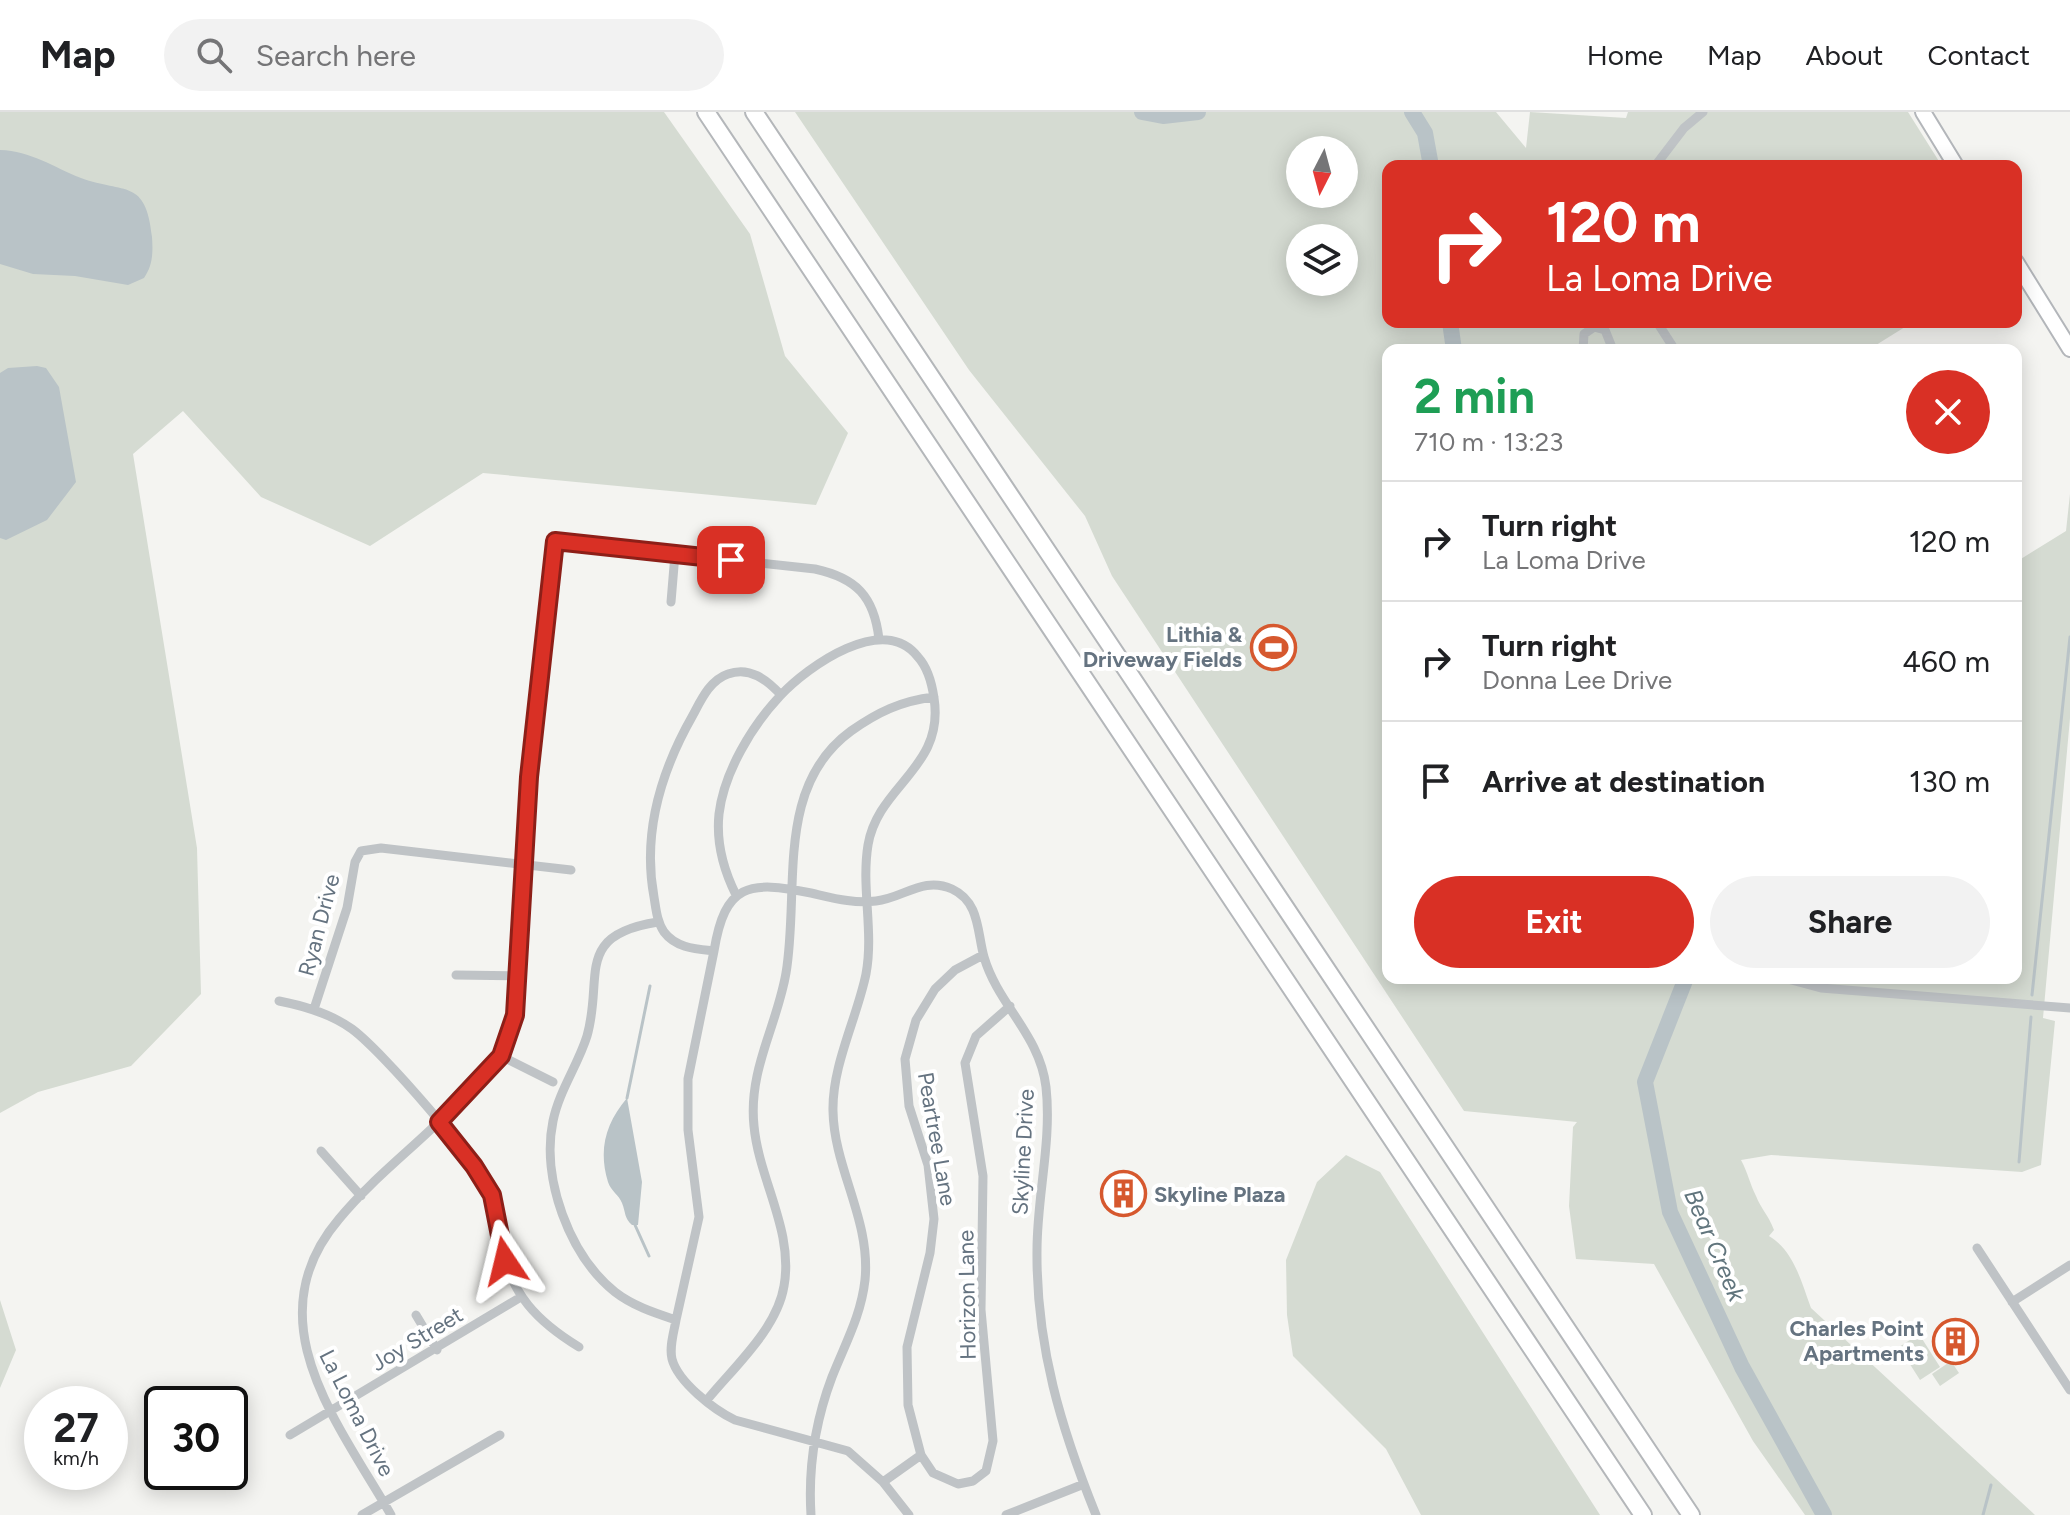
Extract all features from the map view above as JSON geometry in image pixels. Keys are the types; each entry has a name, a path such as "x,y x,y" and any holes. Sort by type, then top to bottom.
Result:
{"highway":[{"path":"706,112 1643,1515"},
{"path":"754,112 1691,1515"}],"main road":[{"path":"1923,112 1952,160"},
{"path":"2022,272 2070,349"}],"street":[{"path":"1660,160 1684,128 1703,112"},
{"name":"La Loma Drive","path":"391,1515 331,1411 305,1354 301,1328 307,1274 319,1247 361,1196 439,1122 501,1056 515,1015 529,777 555,541 675,554"},
{"path":"671,602 675,554 815,569 847,577 873,609 879,639"},
{"path":"811,1515 809,1478 813,1442 824,1400 859,1315 865,1281 864,1233 838,1146 833,1107 866,973 867,861 871,834 878,815 928,751 935,728 934,697 928,674 916,653 892,640 879,639 822,662 781,695 736,760 723,796 719,841 723,865 736,895 722,913 688,1079 688,1130 699,1217 676,1320 672,1360 682,1376 707,1400 735,1420 813,1442 848,1451 883,1482 909,1515"},
{"path":"714,951 673,941 658,922 650,845 659,792 675,747 699,703 717,679 737,671 758,675 781,695"},
{"path":"707,1400 773,1316 784,1288 785,1247 757,1148 753,1101 757,1066 785,977 797,815 805,787 819,761 834,744 881,710 934,697"},
{"name":"Ryan Drive","path":"314,1009 347,908 355,862 361,851 381,848 525,863"},
{"path":"525,863 571,870"},
{"name":"Skyline Drive","path":"736,895 761,885 869,902 886,900 921,885 949,888 965,899 976,915 983,955 999,991 1038,1052 1046,1087 1037,1240 1040,1311 1055,1405 1096,1515"},
{"path":"658,922 621,932 600,951 594,965 588,1031 579,1060 560,1097 548,1149 555,1186 571,1233 599,1276 623,1298 676,1320"},
{"name":"Peartree Lane","path":"921,1455 908,1405 907,1347 930,1253 933,1198 928,1165 909,1106 907,1049 916,1020 935,989 965,962 983,955"},
{"path":"456,975 518,976"},
{"path":"1806,984 1821,988 2070,1008"},
{"path":"279,1001 314,1009 365,1040 439,1122 474,1166 492,1195 509,1274 521,1297 542,1322 579,1347"},
{"name":"Horizon Lane","path":"921,1455 933,1473 945,1481 965,1484 978,1478 988,1467 992,1451 981,1310 983,1176 965,1063 976,1036 1010,1006"},
{"path":"501,1056 553,1082"},
{"path":"321,1151 361,1196"},
{"path":"1977,1248 2070,1390"},
{"path":"2012,1302 2070,1265"},
{"name":"Joy Street","path":"290,1435 437,1350 521,1297"},
{"path":"416,1315 437,1350"},
{"path":"362,1515 500,1435"},
{"path":"883,1482 921,1455"},
{"path":"1006,1515 1084,1484"}],"shaded area":[{"path":"0,112 664,112 750,234 785,356 848,433 816,505 483,473 370,546 261,497 183,411 133,454 197,848 201,994 131,1066 38,1092 0,1113"},
{"name":"Lithia & Driveway Fields","path":"795,112 1496,112 1526,148 1530,112 1626,118 1628,112 1908,112 1938,160 1382,160 1382,328 1903,328 1878,344 1382,344 1382,984 2022,984 2022,558 2066,531 2070,494 2070,718 2043,1018 2055,1021 2041,1165 2022,1172 1771,1155 1741,1160 1774,1230 1769,1236 1791,1258 1811,1308 2035,1515 1805,1515 1753,1441 1654,1264 1576,1259 1569,1206 1573,1127 1577,1122 1464,1111 1112,576 1085,516 969,370"},
{"path":"0,150 32,156 81,178 131,191 138,197 145,205 152,237 152,258 144,278 128,285 75,276 33,274 0,264"},
{"path":"8,368 46,368 59,387 76,482 47,520 6,540 0,538 0,373"},
{"path":"627,1098 642,1182 638,1225 632,1225 628,1220 621,1200 609,1185 605,1170 604,1148 609,1127"},
{"path":"1346,1155 1380,1172 1600,1515 1421,1515 1386,1449 1293,1356 1287,1315 1286,1260 1317,1182"},
{"path":"0,1300 16,1350 0,1388"},
{"path":"1919,1334 1940,1367 1920,1380 1899,1347"},
{"path":"1951,1361 1959,1373 1940,1386 1932,1374"}],"waterway":[{"name":"Bear Creek","path":"1142,112 1163,116 1198,112"},
{"name":"Bear Creek","path":"1412,112 1425,133 1430,160"},
{"name":"Bear Creek","path":"1451,328 1453,344"},
{"path":"2032,995 2070,637"},
{"name":"Bear Creek","path":"1684,984 1645,1082 1670,1212 1742,1367 1824,1515"},
{"path":"627,1098 650,986"},
{"path":"2019,1162 2031,1017"},
{"path":"635,1225 649,1256"},
{"path":"1983,1515 1991,1485"}],"place":[{"name":"Lithia & Driveway Fields","path":"1273,647"},
{"name":"Skyline Plaza","path":"1123,1194"},
{"name":"Charles Point Apartments","path":"1955,1341"}],"route":[{"path":"505,1261 492,1195 474,1166 439,1122 495,1065 507,1044 515,1015 529,777 555,541 731,560"}]}
